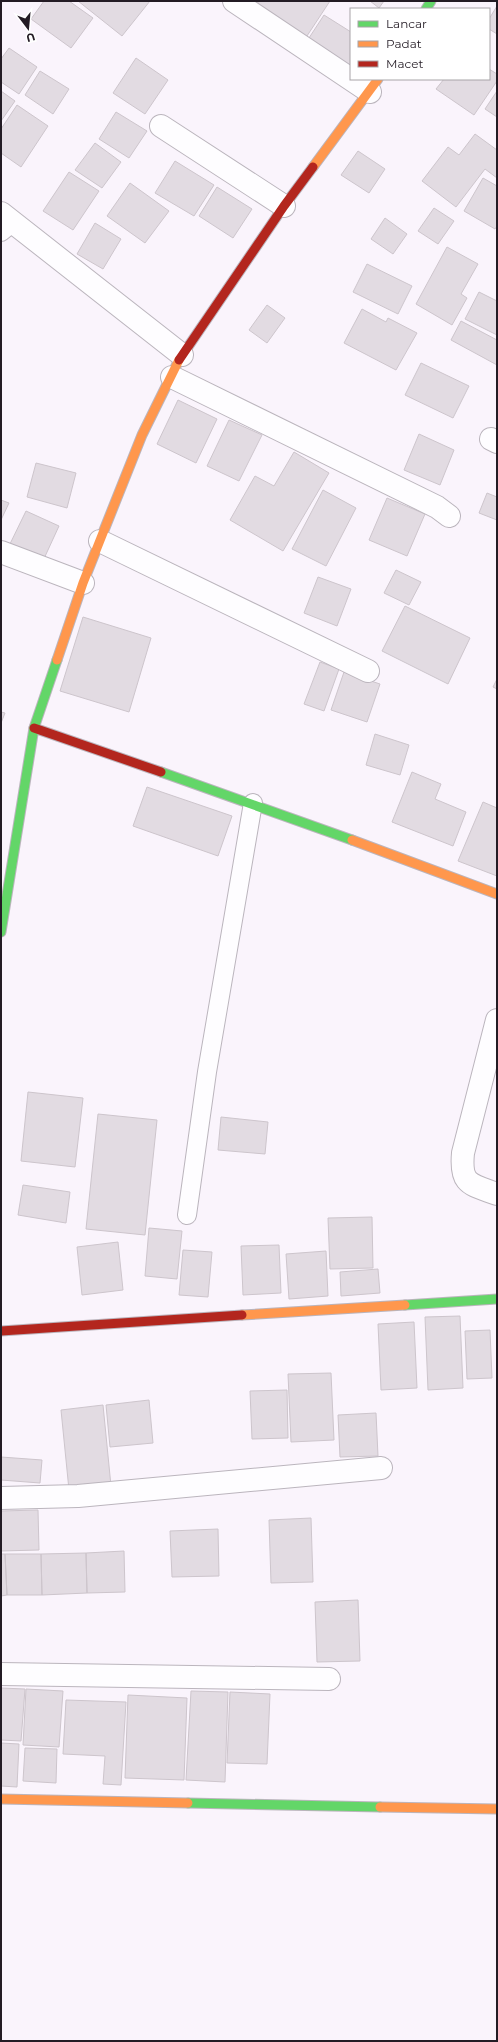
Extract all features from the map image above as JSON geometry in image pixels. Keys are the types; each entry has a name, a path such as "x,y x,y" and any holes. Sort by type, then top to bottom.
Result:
{"street":[{"path":"234,1 350,71"},
{"path":"1,932 34,728 84,583 142,435 182,355 284,206 374,86 364,80"},
{"path":"161,126 284,206"},
{"path":"5,223 182,355"},
{"path":"172,376 437,507 449,516"},
{"path":"100,541 368,671"},
{"path":"1,552 84,583"},
{"path":"34,728 253,802 497,894"},
{"path":"497,1020 463,1153 461,1167 463,1176 471,1184 497,1194"},
{"path":"1,1331 497,1299"},
{"path":"1,1498 78,1496 380,1468"},
{"path":"1,1674 328,1679"},
{"path":"1,1799 497,1809"}],"lane":[{"path":"187,1215 207,1072 253,802"}],"building":[{"path":"44,1 69,1 93,18 71,48 31,19"},
{"path":"78,1 150,1 122,36"},
{"path":"259,1 330,1 303,42 253,10"},
{"path":"370,1 384,1 379,8"},
{"path":"497,6 497,34 490,30 490,17"},
{"path":"324,15 350,31 350,69 307,41"},
{"path":"9,48 37,67 19,94 1,82 1,59"},
{"path":"136,58 168,80 145,114 113,93"},
{"path":"490,70 497,74 497,81 474,115 436,89 443,80 490,80"},
{"path":"40,71 69,89 53,114 25,95"},
{"path":"1,91 15,101 1,121"},
{"path":"497,91 497,117 485,109"},
{"path":"17,105 48,126 21,167 1,153 1,129"},
{"path":"116,112 147,131 129,158 99,139"},
{"path":"475,134 497,150 497,178 485,169 456,207 422,181 448,147 459,155"},
{"path":"95,143 121,162 102,188 75,170"},
{"path":"358,151 385,169 369,193 341,175"},
{"path":"175,161 214,185 194,216 155,193"},
{"path":"69,172 99,191 73,230 43,211"},
{"path":"483,178 497,186 497,226 495,229 464,211"},
{"path":"130,183 169,211 145,243 107,216"},
{"path":"217,187 252,209 233,238 199,216"},
{"path":"434,208 454,221 438,244 418,231"},
{"path":"385,218 407,234 393,254 371,239"},
{"path":"95,223 121,239 103,269 77,254"},
{"path":"447,247 478,264 461,294 467,298 452,325 416,304"},
{"path":"367,264 412,286 398,314 353,292"},
{"path":"479,292 497,301 497,335 465,319"},
{"path":"267,305 285,318 267,343 249,330"},
{"path":"362,309 386,322 388,318 417,333 396,370 344,343"},
{"path":"461,321 497,340 497,365 451,340"},
{"path":"421,363 469,386 453,418 405,395"},
{"path":"178,400 217,419 196,463 157,444"},
{"path":"229,420 262,435 239,481 207,466"},
{"path":"419,434 454,450 440,485 404,470"},
{"path":"294,452 329,473 283,551 230,520 255,476 274,486"},
{"path":"36,463 76,473 67,508 27,497"},
{"path":"323,490 356,508 326,566 292,549"},
{"path":"487,493 497,497 497,520 479,513"},
{"path":"387,498 425,514 407,556 369,540"},
{"path":"1,500 9,503 1,520"},
{"path":"26,511 59,526 42,563 8,548"},
{"path":"396,570 421,582 409,605 384,593"},
{"path":"318,577 351,589 337,626 304,613"},
{"path":"405,606 470,638 448,684 382,651"},
{"path":"83,617 151,638 129,712 60,691"},
{"path":"320,662 339,669 324,711 304,704"},
{"path":"344,672 380,684 367,722 331,710"},
{"path":"497,679 497,689 493,687"},
{"path":"1,712 5,713 1,723"},
{"path":"375,734 409,745 400,775 366,765"},
{"path":"412,772 441,784 435,799 466,812 453,846 392,822"},
{"path":"147,787 232,816 218,856 133,826"},
{"path":"483,802 497,808 497,876 458,861"},
{"path":"28,1092 83,1098 75,1167 21,1161"},
{"path":"98,1114 157,1120 145,1235 86,1229"},
{"path":"221,1117 268,1122 265,1154 218,1150"},
{"path":"23,1185 70,1192 66,1223 18,1215"},
{"path":"372,1217 373,1268 330,1269 328,1218"},
{"path":"149,1228 182,1231 177,1279 145,1276"},
{"path":"118,1242 123,1290 82,1295 77,1247"},
{"path":"279,1245 281,1293 243,1295 241,1246"},
{"path":"183,1250 212,1252 208,1297 179,1295"},
{"path":"326,1251 328,1296 289,1299 286,1254"},
{"path":"378,1269 380,1293 341,1296 340,1272"},
{"path":"460,1316 463,1388 428,1390 425,1317"},
{"path":"414,1322 417,1388 381,1390 378,1324"},
{"path":"490,1330 492,1378 467,1379 465,1331"},
{"path":"331,1373 334,1440 291,1442 288,1374"},
{"path":"287,1390 288,1438 252,1439 250,1391"},
{"path":"149,1400 153,1443 110,1447 106,1405"},
{"path":"103,1405 111,1486 69,1490 61,1410"},
{"path":"376,1413 378,1456 340,1457 338,1415"},
{"path":"1,1457 42,1460 40,1483 1,1480"},
{"path":"38,1510 39,1550 1,1551 1,1511"},
{"path":"311,1518 313,1582 271,1583 269,1520"},
{"path":"218,1529 219,1576 172,1577 170,1531"},
{"path":"124,1551 125,1592 87,1593 86,1553"},
{"path":"86,1553 87,1593 42,1595 41,1554"},
{"path":"1,1554 5,1554 7,1595 1,1596"},
{"path":"5,1554 41,1554 42,1595 7,1595"},
{"path":"358,1600 360,1661 317,1662 315,1602"},
{"path":"1,1688 25,1689 21,1741 1,1740"},
{"path":"26,1689 63,1691 59,1747 23,1745"},
{"path":"191,1691 228,1692 225,1782 186,1780"},
{"path":"230,1692 270,1694 267,1764 227,1763"},
{"path":"128,1695 187,1698 184,1780 125,1778"},
{"path":"66,1700 126,1702 121,1785 103,1784 105,1756 63,1754"},
{"path":"1,1743 19,1744 17,1787 1,1786"},
{"path":"25,1748 57,1749 56,1783 23,1781"}],"traffic: fast":[{"path":"427,8 431,1"},
{"path":"1,932 34,728 57,660"},
{"path":"161,772 352,840"},
{"path":"405,1305 497,1299"},
{"path":"188,1803 380,1807"}],"traffic: slow":[{"path":"313,167 377,80"},
{"path":"57,660 83,583 142,435 179,360"},
{"path":"352,840 497,894"},
{"path":"242,1315 405,1305"},
{"path":"1,1799 188,1803"},
{"path":"380,1807 497,1809"}],"traffic: jam":[{"path":"179,360 284,206 313,167"},
{"path":"34,728 161,772"},
{"path":"1,1331 242,1315"}]}
